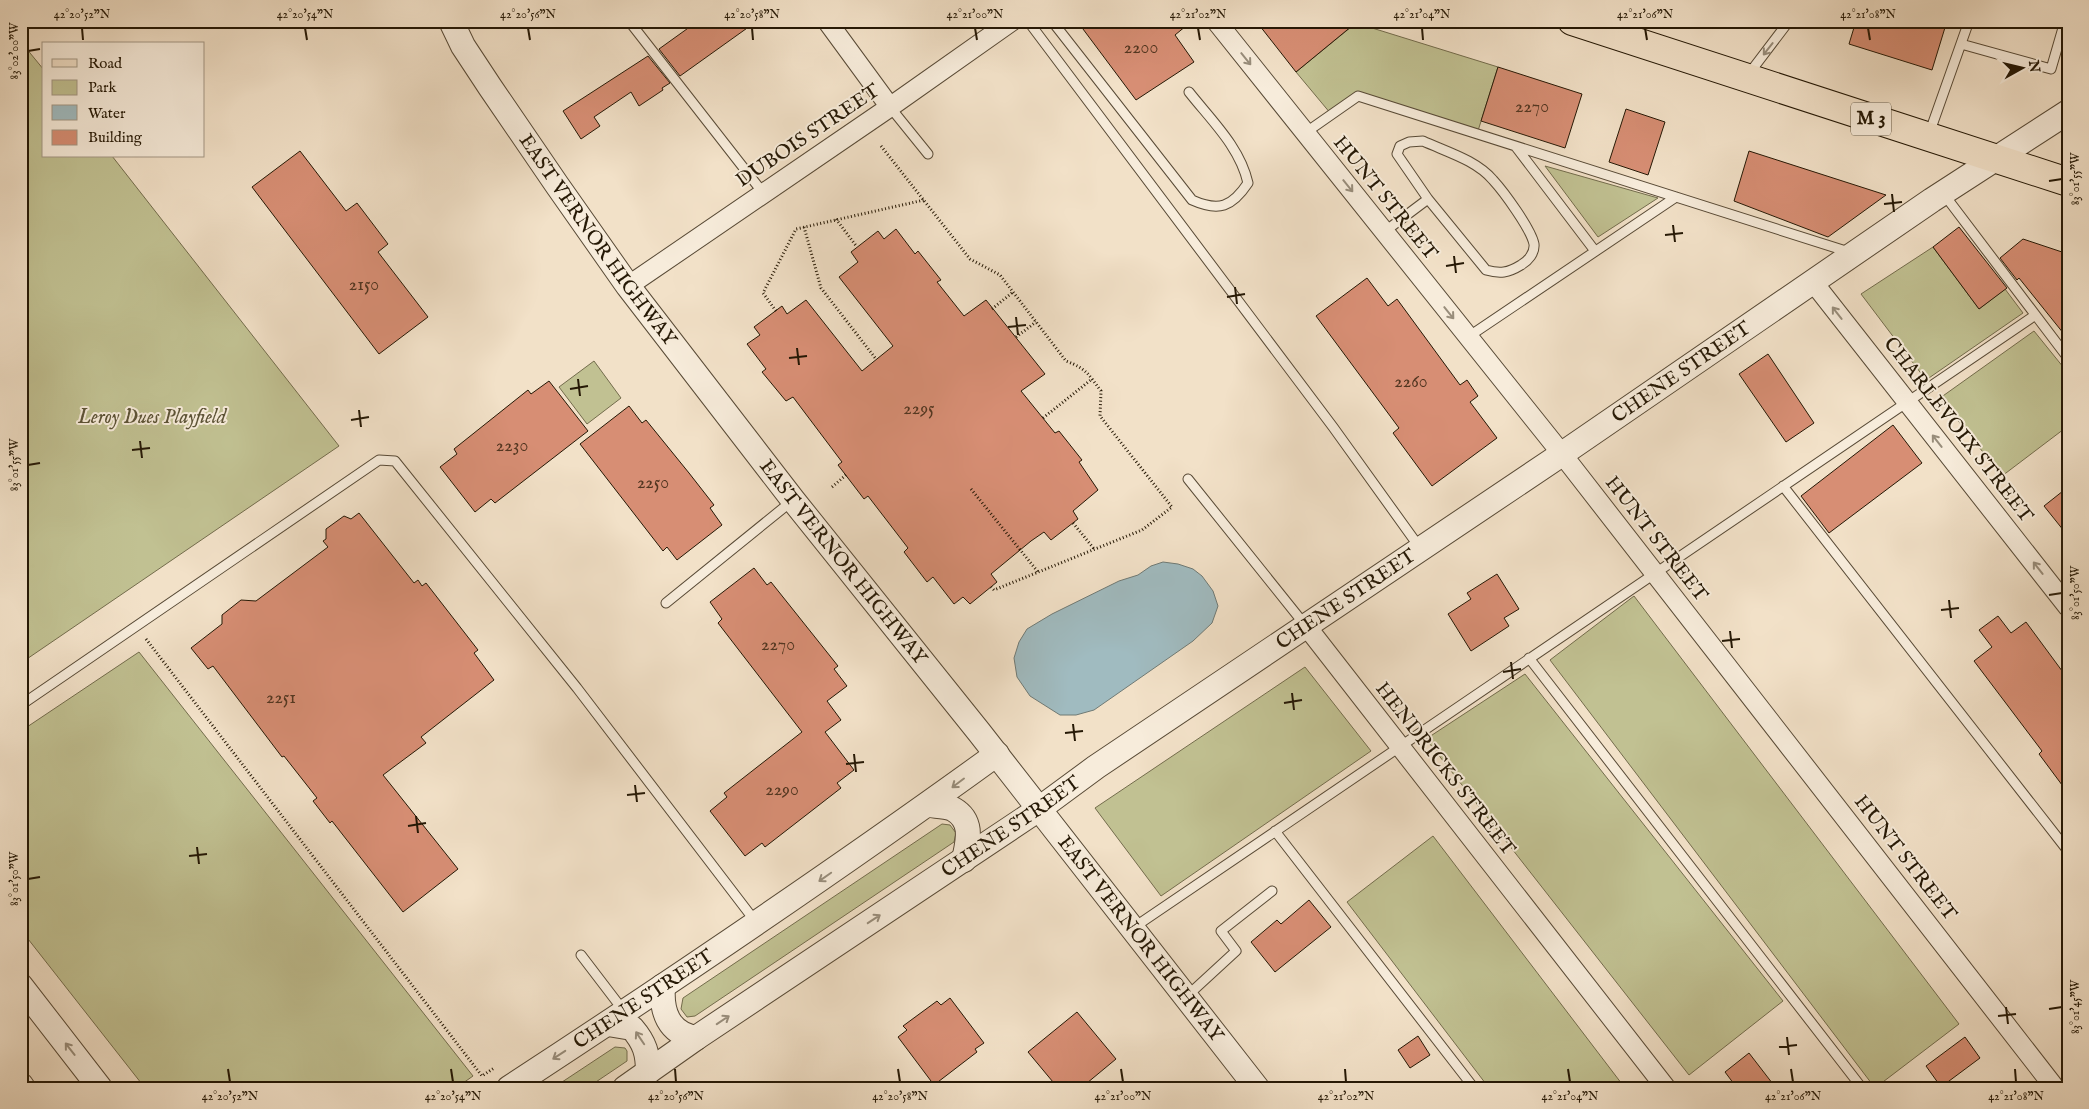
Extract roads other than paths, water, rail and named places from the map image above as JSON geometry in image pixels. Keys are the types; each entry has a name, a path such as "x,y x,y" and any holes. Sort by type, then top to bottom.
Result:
{"main road":[{"name":"M 3","path":"1572,21 2068,182"}],"street":[{"name":"EAST VERNOR HIGHWAY","path":"451,21 463,46 490,87 556,185 628,286 793,500 997,754 1257,1088"},
{"path":"827,21 890,107"},
{"name":"DUBOIS STREET","path":"628,286 764,194 1012,21"},
{"name":"HUNT STREET","path":"1216,21 1562,454 2055,1088"},
{"name":"CHENE STREET","path":"625,1088 696,1038 1039,809 1096,767 1562,454 1943,193 2068,112"},
{"name":"CHARLEVOIX STREET","path":"1813,282 2068,607"},
{"name":"HENDRICKS STREET","path":"1307,627 1666,1088"},
{"name":"CHENE STREET","path":"509,1088 757,924 929,805 997,754"},
{"path":"929,805 952,809 964,820 970,833 964,860"},
{"path":"21,986 100,1088"},
{"path":"663,986 662,1002 667,1018 676,1030 685,1036 696,1038"},
{"path":"617,1018 632,1028 642,1039 648,1053 648,1072"}],"lane":[{"path":"629,21 764,194"},
{"path":"1028,21 1333,427 1421,549"},
{"path":"1052,21 1192,200 1208,207 1223,206 1238,198 1248,182 1244,167 1236,150 1189,92"},
{"path":"1746,78 1789,21"},
{"path":"1928,137 1969,21"},
{"path":"1961,44 2051,69 2065,21"},
{"path":"1305,133 1358,96 1854,254"},
{"path":"890,107 928,154"},
{"path":"1410,142 1424,142 1477,166 1493,179 1529,230 1534,246 1529,260 1511,272 1500,274 1486,270 1428,199 1397,154 1400,146 1410,142"},
{"path":"1516,146 1595,252"},
{"path":"1943,193 2034,316 2068,358"},
{"path":"1468,337 1676,197"},
{"path":"1384,232 1428,199"},
{"path":"1132,928 2034,316"},
{"path":"21,705 379,460 395,461 577,688 757,924"},
{"name":"HENDRICKS STREET","path":"1188,479 1307,627"},
{"path":"1783,486 2068,852"},
{"path":"666,603 793,500"},
{"path":"1530,658 1862,1088"},
{"path":"1275,831 1474,1088"},
{"path":"1186,997 1236,951 1221,931 1272,891"},
{"path":"581,955 617,1018"}],"water":[{"path":"1163,562 1193,569 1202,576 1213,591 1218,606 1212,623 1193,641 1094,710 1076,715 1060,715 1030,696 1017,677 1014,658 1019,642 1027,629 1052,614"}],"park label":[{"name":"Leroy Dues Playfield","path":"152,417"}]}
